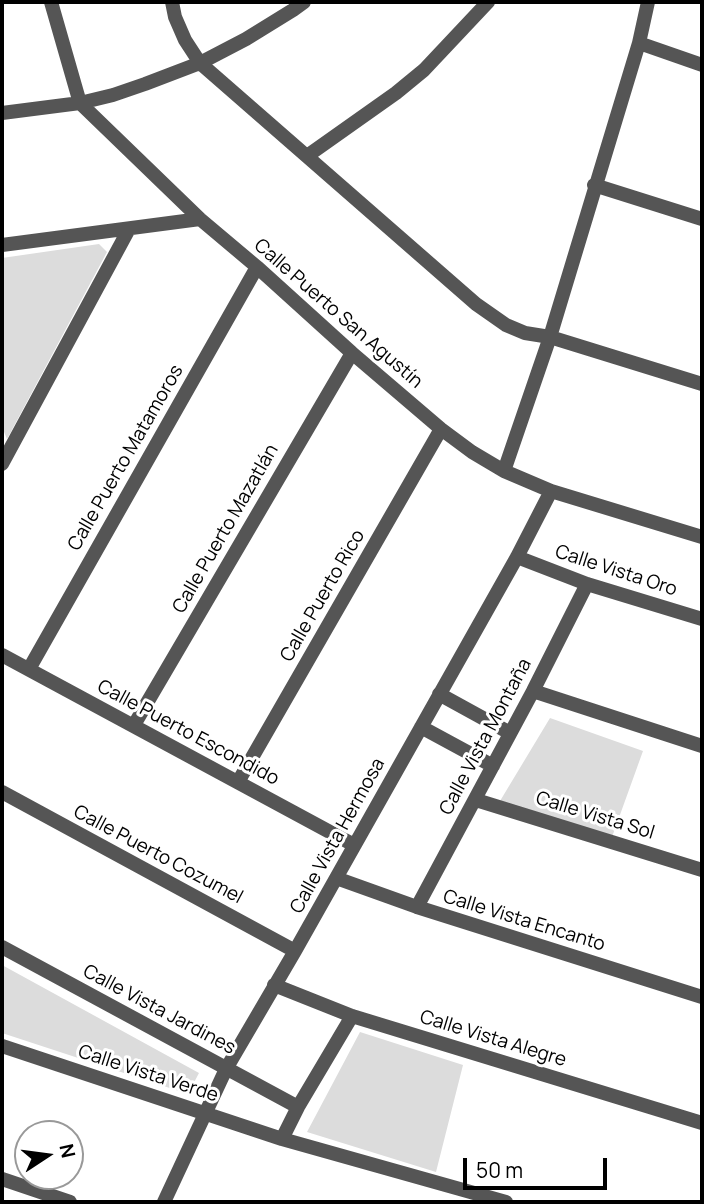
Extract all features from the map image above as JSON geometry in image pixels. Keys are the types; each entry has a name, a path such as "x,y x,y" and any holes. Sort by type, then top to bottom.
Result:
{"street":[{"name":"Calle Puerto San Agustín","path":"51,2 80,103 200,219 441,429 504,471 551,491 702,537"},
{"path":"172,2 184,40 200,62 476,304 506,325 525,332 550,337 702,384"},
{"path":"307,156 396,93 424,69 488,2"},
{"path":"504,471 550,337 639,43 648,2"},
{"path":"2,113 80,103 113,95 200,62 246,39 296,5"},
{"path":"639,43 702,65"},
{"path":"594,185 702,219"},
{"path":"2,245 200,219"},
{"path":"2,464 129,229"},
{"name":"Calle Puerto Matamoros","path":"29,669 257,267"},
{"name":"Calle Puerto Mazatlán","path":"134,725 352,353"},
{"name":"Calle Puerto Rico","path":"238,782 441,429"},
{"name":"Calle Vista Hermosa","path":"164,1202 226,1069 517,557 551,491"},
{"name":"Calle Vista Oro","path":"517,557 587,584 702,619"},
{"name":"Calle Vista Montaña","path":"417,907 476,800 587,584"},
{"name":"Calle Puerto Escondido","path":"2,655 354,845"},
{"path":"533,691 702,746"},
{"path":"439,694 510,733"},
{"path":"421,727 493,766"},
{"name":"Calle Puerto Cozumel","path":"2,792 295,951"},
{"name":"Calle Vista Sol","path":"476,800 702,870"},
{"name":"Calle Vista Encanto","path":"336,878 417,907 702,997"},
{"name":"Calle Vista Jardines","path":"2,947 298,1107"},
{"name":"Calle Vista Alegre","path":"274,985 352,1016 702,1123"},
{"path":"282,1139 352,1016"},
{"name":"Calle Vista Verde","path":"2,1046 282,1139 506,1202"},
{"path":"2,1179 70,1202"}],"shaded area":[{"path":"99,244 107,252 7,439 2,427 2,258"},
{"path":"550,718 643,751 612,837 500,801"},
{"path":"2,965 199,1073 188,1094 2,1033"},
{"path":"360,1032 463,1065 436,1172 307,1132"}]}
